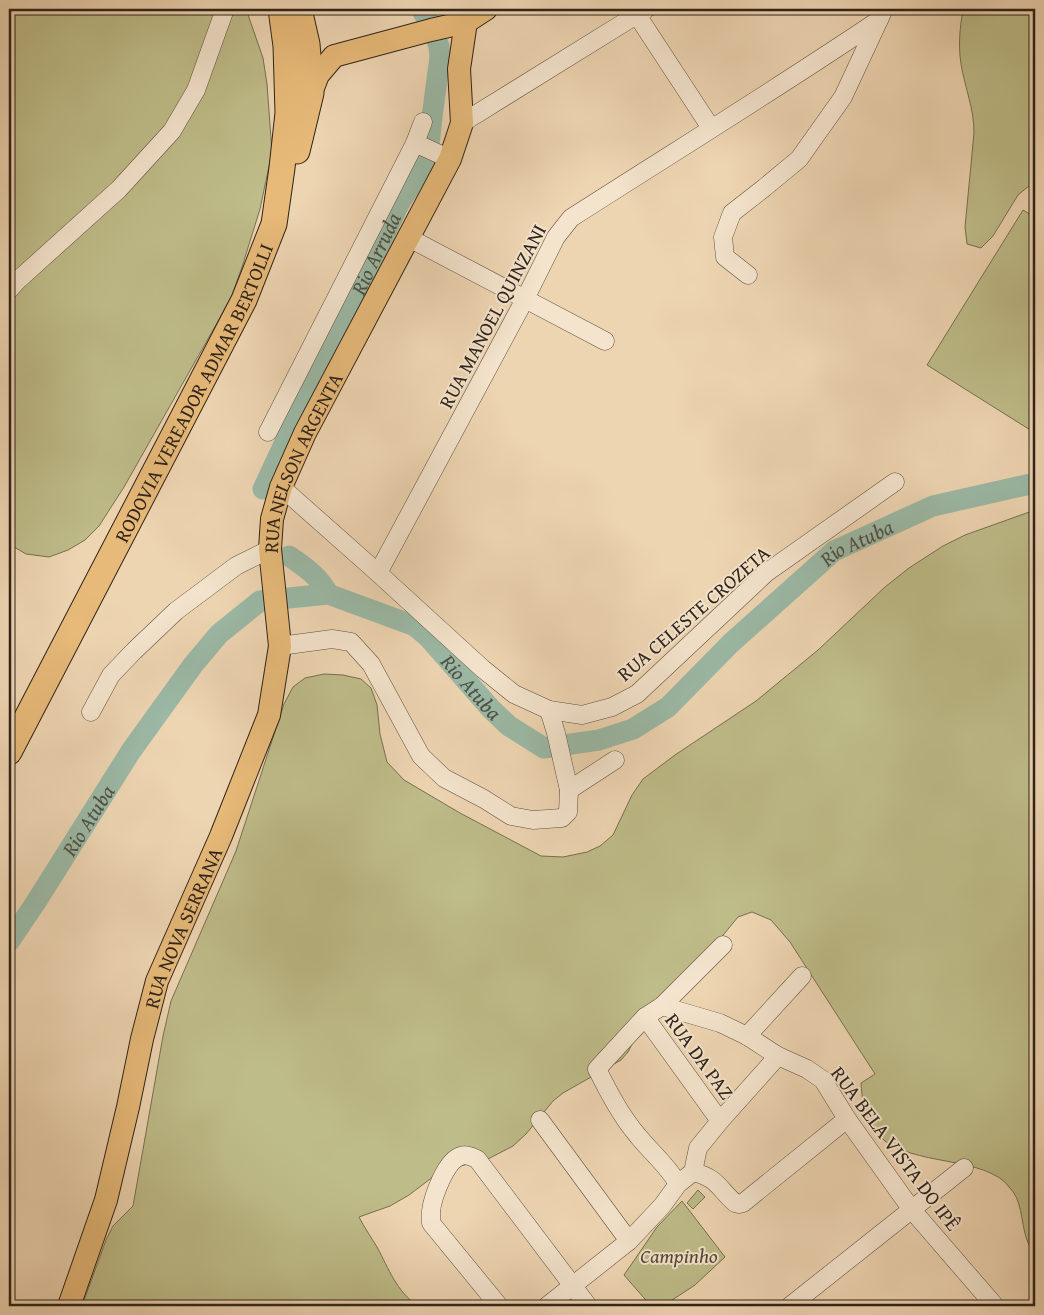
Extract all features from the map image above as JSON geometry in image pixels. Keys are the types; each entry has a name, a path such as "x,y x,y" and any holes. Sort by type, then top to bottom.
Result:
{"highway":[{"name":"RODOVIA VEREADOR ADMAR BERTOLLI","path":"9,752 244,300 274,224 288,113 286,46 280,9"},
{"path":"274,224 291,178 310,93 307,44 299,9"}],"main road":[{"path":"310,93 318,75 334,56 431,30 460,15 486,9"},
{"name":"RUA NELSON ARGENTA","path":"270,549 272,519 281,486 305,433 450,158 462,124 459,69 460,15"},
{"path":"307,44 334,56"},
{"name":"RUA NOVA SERRANA","path":"69,1306 106,1200 157,981 221,836 269,715 279,640 270,549"}],"street":[{"path":"9,290 119,189 172,131 196,90 225,9"},
{"path":"462,124 642,12 712,128"},
{"path":"748,275 725,257 723,237 732,213 799,159 843,96 882,14"},
{"name":"RUA MANOEL QUINZANI","path":"378,573 525,299 556,237 571,218 793,77 882,14"},
{"name":"RUA NELSON ARGENTA","path":"268,432 415,143 423,122"},
{"path":"415,143 450,158"},
{"path":"409,238 605,341"},
{"name":"RUA CELESTE CROZETA","path":"281,486 483,669 514,694 548,710 582,715 612,707 637,694 766,573 895,482"},
{"name":"RUA NELSON ARGENTA","path":"91,712 111,675 176,610 236,566 270,549"},
{"path":"279,640 332,639 351,642 371,664 421,756 444,778 511,816 533,820 562,818 568,812 569,790 556,732 548,710"},
{"path":"569,790 615,760"},
{"path":"678,1184 671,1172 632,1128 611,1098 597,1069 646,1016 662,1006 722,945"},
{"path":"747,1036 802,976"},
{"name":"RUA BELA VISTA DO IPÊ","path":"662,1006 720,1023 747,1036 778,1056 807,1069 823,1080 847,1119 912,1210 995,1306"},
{"name":"RUA DA PAZ","path":"646,1016 720,1121"},
{"path":"547,1306 629,1240 662,1206 678,1184 693,1172 698,1148 778,1056"},
{"path":"693,1172 717,1182 736,1203 743,1203 847,1119"},
{"path":"540,1120 629,1240"},
{"path":"499,1306 431,1223 431,1211 435,1194 444,1174 455,1158 464,1155 477,1159 588,1306"},
{"path":"790,1306 964,1168"}],"green space":[{"path":"9,9 246,9 263,58 267,84 272,152 260,209 242,267 232,295 217,323 124,487 99,526 85,540 68,550 49,557 26,554 9,544"},
{"path":"963,9 1035,9 1035,181 1018,195 993,236 981,248 967,244 965,227 974,133 973,115 960,57"},
{"path":"1023,210 1035,217 1035,433 927,365"},
{"path":"1035,510 1035,1258 1026,1237 1016,1198 1001,1179 983,1170 966,1165 910,1153 880,1137 870,1124 866,1114 861,1088 861,1083 875,1074 790,942 771,920 752,912 738,917 724,934 703,967 638,1032 628,1052 621,1060 563,1093 553,1101 526,1134 513,1146 486,1160 446,1167 409,1195 390,1206 359,1217 399,1287 418,1306 82,1306 113,1226 133,1206 171,1001 236,851 284,704 293,687 305,678 324,674 343,675 361,679 371,688 377,705 380,734 387,762 404,780 460,813 541,856 563,857 587,852 600,846 613,835 632,795 643,779 675,755 756,701 818,650 885,587 909,568 943,546 965,535"},
{"path":"698,1190 705,1197 693,1209 687,1203"},
{"name":"Campinho","path":"682,1201 725,1257 695,1285 663,1306 651,1306 624,1275 657,1227"}],"waterway":[{"name":"Rio Arruda","path":"263,489 399,204 423,166 429,145 440,57 434,30 421,9"},
{"name":"Rio Atuba","path":"9,942 131,751 193,665 219,634 260,601 328,594 415,626 429,638 491,709 509,726 544,748 599,740 633,729 668,707 731,643 834,551 933,506 1035,483"},
{"name":"Rio Arruda","path":"289,556 317,578 328,594"}]}
